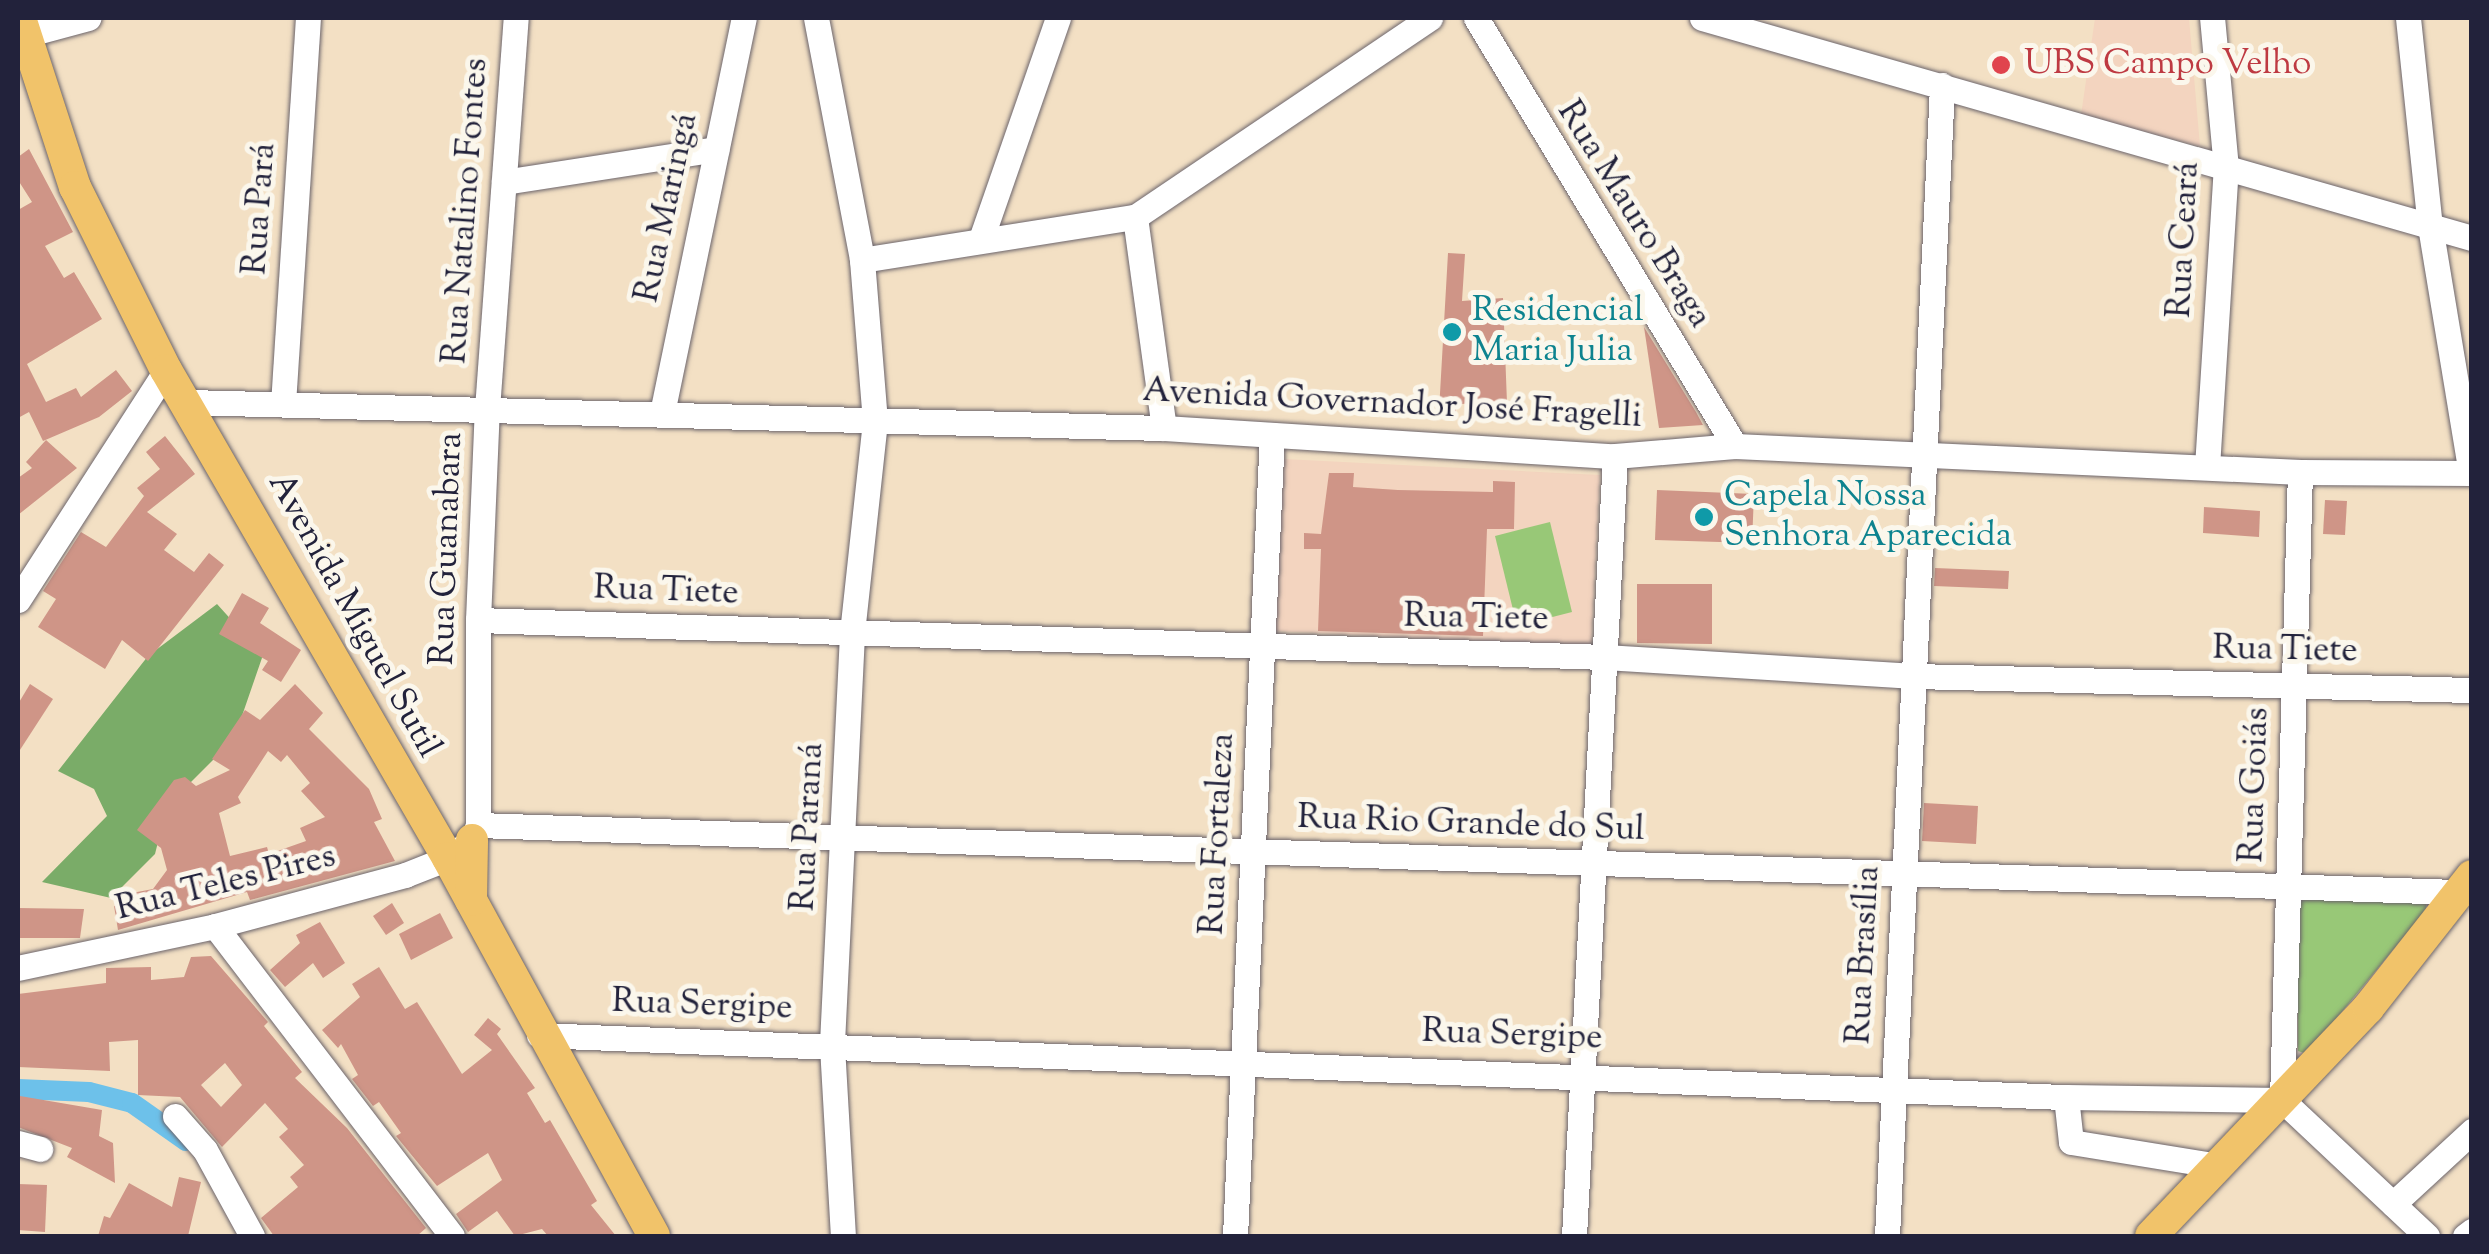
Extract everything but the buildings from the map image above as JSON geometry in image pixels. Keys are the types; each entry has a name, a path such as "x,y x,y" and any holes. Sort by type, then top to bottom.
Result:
{"main road":[{"name":"Avenida Miguel Sutil","path":"21,30 75,187 166,370 466,841 471,904 540,1036 654,1236"},
{"path":"2152,1236 2282,1100 2466,884"}],"street":[{"path":"21,30 88,18"},
{"name":"Rua Pará","path":"283,404 308,18"},
{"name":"Rua Natalino Fontes","path":"488,409 516,18"},
{"name":"Rua Maringá","path":"662,413 744,18"},
{"name":"Rua Paraná","path":"816,18 862,260 875,420 852,634 845,841 832,1046 843,1236"},
{"path":"980,239 1058,18"},
{"path":"862,260 1135,217 1430,18"},
{"name":"Rua Mauro Braga","path":"1476,18 1735,446"},
{"path":"1702,18 2472,238"},
{"name":"Rua Ceará","path":"2207,467 2226,168 2212,18"},
{"path":"2408,18 2430,226 2471,473"},
{"name":"Rua Brasília","path":"1887,1236 1942,85"},
{"path":"504,182 716,149"},
{"path":"1135,217 1164,428"},
{"path":"18,600 166,370"},
{"name":"Avenida Governador José Fragelli","path":"188,402 1164,428 1616,456 1735,446 2300,472 2471,473"},
{"name":"Rua Guanabara","path":"466,841 488,409"},
{"name":"Rua Fortaleza","path":"1235,1236 1272,435"},
{"path":"1574,1236 1616,456"},
{"name":"Rua Goiás","path":"2282,1100 2300,472"},
{"name":"Rua Tiete","path":"478,620 1262,649 1605,657 1914,676 2472,690"},
{"name":"Rua Rio Grande do Sul","path":"466,841 845,841 2288,886 2466,884"},
{"name":"Rua Teles Pires","path":"18,968 215,926 466,841"},
{"path":"215,926 452,1236"},
{"name":"Rua Sergipe","path":"540,1036 1894,1086 2066,1098 2282,1100"},
{"path":"2066,1098 2071,1142 2219,1166"},
{"path":"2282,1100 2427,1236"},
{"path":"175,1116 205,1150 252,1236"},
{"path":"2393,1204 2472,1132"},
{"path":"2465,1236 2472,1231"}],"shaded area":[{"path":"2095,18 2189,18 2200,146 2081,115"},
{"path":"1284,459 1600,475 1591,646 1275,631"}],"green space":[{"path":"1550,522 1572,612 1517,626 1495,536"},
{"path":"217,604 263,655 234,739 167,806 155,854 111,898 42,882 107,816 94,789 58,771 148,656"},
{"path":"2307,894 2426,899 2426,910 2307,1054 2298,1051 2298,906"}],"waterway":[{"path":"18,1089 89,1092 132,1103 186,1141"}],"place":[{"name":"UBS Campo Velho","path":"2001,65"},
{"name":"Residencial Maria Julia","path":"1452,332"},
{"name":"Capela Nossa Senhora Aparecida","path":"1704,517"}]}
